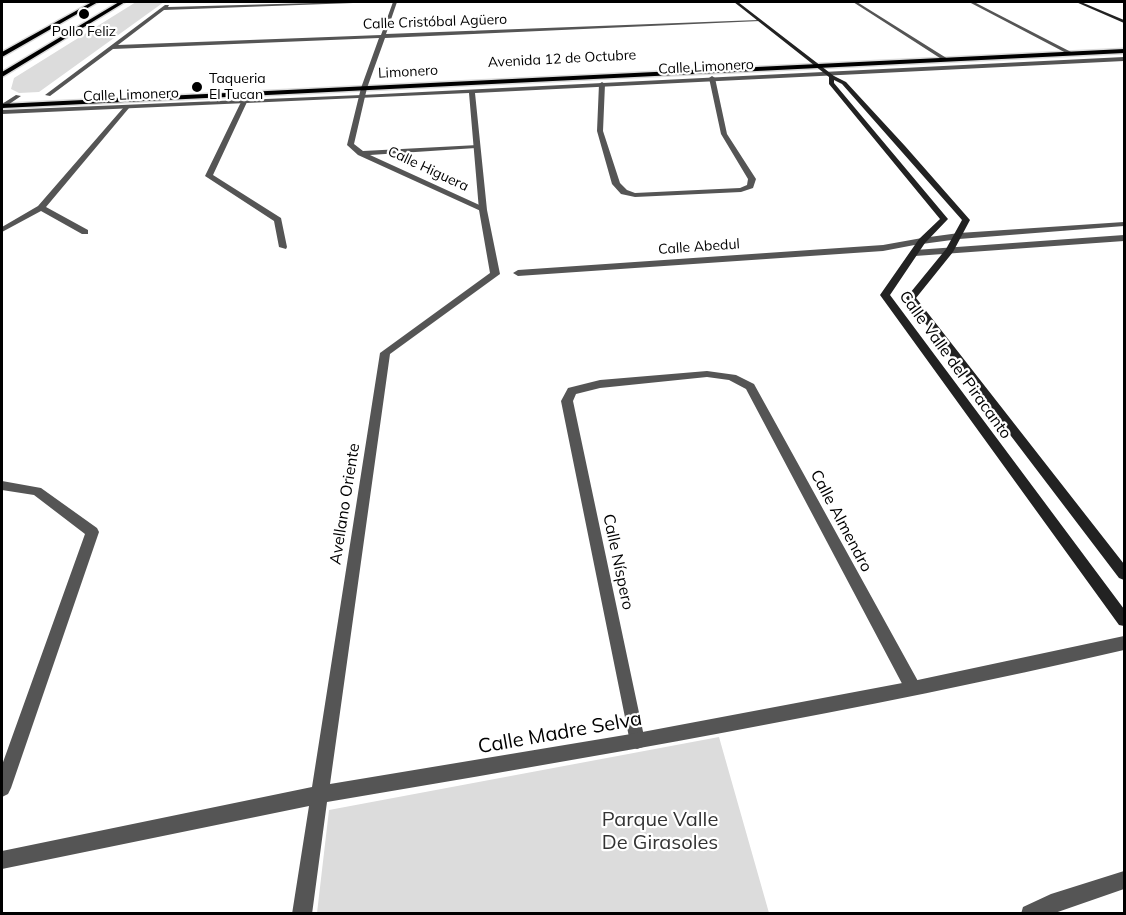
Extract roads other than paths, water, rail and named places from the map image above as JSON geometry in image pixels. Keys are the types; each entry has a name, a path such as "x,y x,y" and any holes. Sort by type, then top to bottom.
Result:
{"main road":[{"path":"2,55 95,2"},
{"path":"2,75 122,2"},
{"path":"736,2 852,91 966,220 959,236"},
{"path":"1078,2 1125,22"},
{"path":"813,62 1125,49"},
{"name":"Limonero","path":"2,108 365,84 813,62"},
{"name":"Calle Valle del Piracanto","path":"830,75 831,83 944,219 922,241 885,295 1125,620"},
{"path":"2,96 365,84"},
{"name":"Calle Valle del Piracanto","path":"959,236 911,298 1125,574"}],"street":[{"path":"48,95 173,2"},
{"path":"162,9 378,2"},
{"path":"362,97 381,36 395,2"},
{"path":"855,2 942,57"},
{"path":"971,2 1066,51"},
{"name":"Calle Cristóbal Agüero","path":"113,47 758,21"},
{"name":"Calle Limonero","path":"2,108 126,108 712,78 830,75 1125,58"},
{"path":"602,84 600,131 616,184 624,192 635,195 741,190 750,186 752,179 724,134 712,78"},
{"path":"472,91 483,210"},
{"path":"2,108 18,96"},
{"name":"Calle Higuera","path":"362,97 350,145 362,153 483,210"},
{"path":"244,102 209,176 278,220 283,247"},
{"path":"2,230 41,208 126,108"},
{"name":"Calle Higuera","path":"362,153 476,146"},
{"path":"41,208 85,232"},
{"name":"Avellano Oriente","path":"302,914 385,353 495,274 483,210"},
{"name":"Calle Abedul","path":"518,273 883,248 959,236 1125,224"},
{"name":"Calle Abedul","path":"883,248 915,253 1125,238"},
{"name":"Calle Níspero","path":"637,741 567,401 572,391 600,384 707,374 732,377"},
{"name":"Calle Almendro","path":"732,377 750,387 913,688"},
{"path":"2,486 37,491 92,532 2,789"},
{"name":"Calle Madre Selva","path":"2,860 318,795 637,741 913,688 1125,643"},
{"path":"1029,914 1051,904 1125,880"}],"place":[{"name":"Pollo Feliz","path":"84,14"},
{"name":"Taqueria El Tucan","path":"197,87"}],"park label":[{"name":"Parque Valle De Girasoles","path":"660,832"}]}
